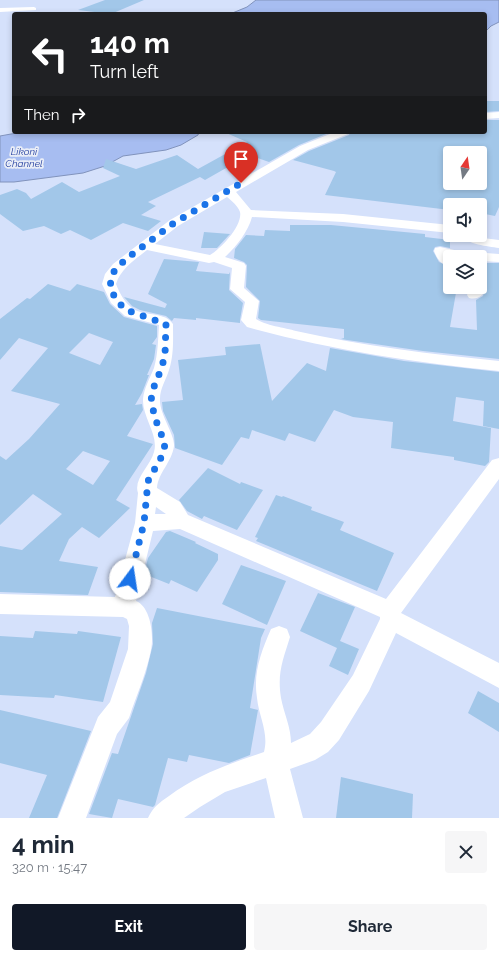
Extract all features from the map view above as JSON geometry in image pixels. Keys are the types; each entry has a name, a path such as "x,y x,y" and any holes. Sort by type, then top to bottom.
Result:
{"street":[{"path":"0,10 37,10 15,2"},
{"path":"487,116 499,115"},
{"path":"123,607 144,523 148,481 163,454 165,444 157,423 151,400 155,383 161,370 165,355 166,324 126,310 113,296 110,284 112,274 118,267 174,223 304,148 339,134"},
{"path":"214,258 221,253 244,225 246,213 243,207 228,191"},
{"path":"246,213 343,218 443,228"},
{"path":"486,242 499,244"},
{"path":"146,246 207,258 214,258 239,266 236,286 240,293 252,301 248,320 252,324 291,335 360,347 499,366"},
{"path":"487,257 499,258"},
{"path":"162,818 190,797 218,781 306,751 319,743 330,731 360,683 391,615 499,465"},
{"path":"146,491 173,508 181,521"},
{"path":"144,523 181,521 391,615 499,676"},
{"path":"0,604 123,607 131,609 137,614 140,626 140,649 120,709 107,726 72,818"},
{"path":"279,637 268,669 269,698 278,731 278,748 275,761 289,818"}],"water":[{"path":"256,0 499,0 499,22 487,30 487,12 235,12 247,7"},
{"name":"Likoni Channel","path":"12,134 198,134 181,145 166,150 123,156 105,166 83,173 14,182 0,182 0,136"}],"building":[{"path":"105,0 144,0 116,12 78,10"},
{"path":"487,101 499,101 499,111 487,112"},
{"path":"487,120 499,120 499,207 495,216 487,214 487,198 443,198 443,209 325,195 336,172 293,160 309,151 349,134 487,134"},
{"path":"229,134 326,134 299,145 269,162 249,155 205,180 200,177 148,202 156,206 141,215 161,221 148,231 123,223 91,240 70,230 61,234 44,226 23,231 0,214 0,195 17,189 26,193 31,199 62,182 79,192 120,176 103,168 106,159 136,169 177,155 198,169 247,142"},
{"path":"290,225 331,225 425,234 425,237 443,239 443,242 450,242 450,248 440,246 435,247 433,251 439,262 443,264 443,294 456,294 450,327 477,330 476,300 484,294 487,294 487,263 499,263 499,359 423,351 347,340 341,339 344,338 344,329 261,320 258,318 260,301 246,287 247,265 244,262 234,258 235,249 246,235 264,236 265,230 290,231"},
{"path":"204,232 230,234 217,248 201,248"},
{"path":"164,259 199,262 196,271 229,274 230,272 229,290 243,303 240,323 196,318 196,320 174,318 172,321 166,316 140,310 132,306 124,297 165,308 167,304 148,294"},
{"path":"48,284 70,291 77,284 104,292 110,304 124,317 157,326 157,337 152,344 156,345 154,359 147,375 149,375 142,393 135,405 142,404 143,410 127,436 153,444 116,500 130,508 99,538 82,527 69,539 59,561 98,567 88,595 0,592 0,546 22,550 62,514 33,494 0,525 0,456 6,460 29,439 60,404 11,391 48,348 19,338 0,360 0,319 27,298 30,299","holes":["89,333 113,342 100,365 69,353","83,451 110,461 93,485 66,469"]},
{"path":"260,344 272,401 307,363 326,371 330,348 404,361 499,372 499,429 483,426 484,401 456,397 453,421 491,428 489,462 485,466 454,460 454,457 391,448 393,422 353,417 334,410 315,442 289,433 285,441 252,430 249,439 241,437 222,465 175,448 174,435 163,411 162,402 183,400 178,360 226,355 225,347"},
{"path":"208,468 240,484 241,482 263,490 237,530 204,516 202,519 187,511 179,500"},
{"path":"276,495 283,496 312,507 311,510 344,522 340,530 394,553 377,591 256,541 258,538 255,537"},
{"path":"170,531 196,542 195,543 218,554 218,560 197,592 171,580 169,584 144,574 148,558 166,532"},
{"path":"241,565 286,581 267,625 222,604"},
{"path":"318,593 355,607 340,641 359,649 348,675 329,666 337,648 300,631"},
{"path":"157,608 265,629 261,638 250,708 258,710 250,755 229,763 189,755 187,762 168,758 155,805 153,807 118,799 112,818 89,814 112,753 118,754 146,673 153,644 152,623"},
{"path":"35,631 77,634 78,631 121,637 103,702 55,695 54,698 0,695 0,636 33,638"},
{"path":"478,691 499,703 499,732 468,713"},
{"path":"0,710 91,731 57,818 29,818 47,775 0,763"},
{"path":"341,777 413,794 412,818 336,818"}],"route":[{"path":"130,579 144,523 148,481 163,454 165,444 158,428 151,400 152,391 161,370 165,355 166,324 162,321 135,315 126,310 113,296 110,287 112,274 126,259 146,246 174,223 241,183"}]}
